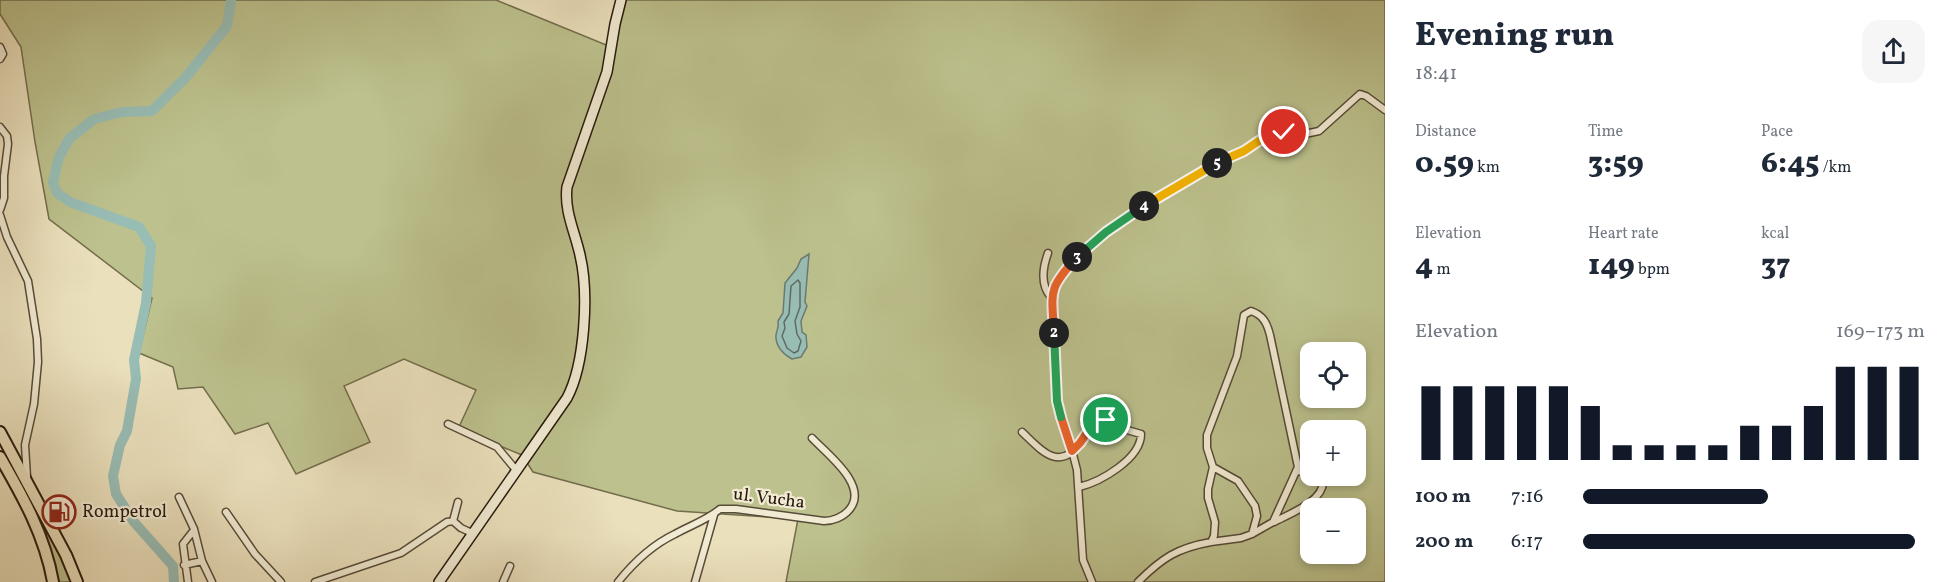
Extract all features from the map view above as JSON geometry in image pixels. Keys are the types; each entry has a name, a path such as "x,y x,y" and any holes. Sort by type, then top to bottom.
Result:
{"main road":[{"path":"1,437 28,483 78,582"},
{"path":"0,457 27,507 44,547 53,582"}],"street":[{"path":"439,582 567,398 579,367 583,279 580,254 567,207 567,187 607,72 621,0"},
{"path":"0,46 3,54 0,59"},
{"path":"1092,582 1083,560 1079,487 1072,451 1057,401 1051,297 1064,271 1098,238 1131,214 1207,168 1244,151 1269,134 1276,132 1300,135 1319,131 1360,94 1385,110"},
{"path":"0,127 7,136 8,144 4,198 0,210"},
{"path":"0,215 7,237 27,281 37,339 38,362 34,404 25,445 28,483"},
{"path":"1048,253 1044,264 1044,277 1046,292 1051,297"},
{"path":"1211,542 1215,522 1208,489 1213,467 1207,448 1209,429 1237,356 1244,315 1251,311 1267,324 1298,466 1274,522"},
{"path":"1022,432 1043,453 1060,457 1072,451 1092,424 1099,419 1142,436 1129,459 1104,476 1079,487"},
{"path":"448,424 497,447 516,470"},
{"name":"ul. Vucha","path":"618,582 645,553 658,543 714,515 720,509 729,508 824,521 835,519 845,513 854,502 854,486 812,438"},
{"path":"1213,467 1238,481 1256,506 1257,516 1252,534"},
{"path":"1296,471 1300,472"},
{"path":"1138,582 1179,550 1252,534 1299,509 1312,500 1323,489 1323,486"},
{"path":"179,497 194,530 202,561 212,582"},
{"path":"453,521 458,502"},
{"path":"226,512 255,554 281,582"},
{"path":"695,582 714,515"},
{"path":"453,521 472,533"},
{"path":"315,582 401,553 447,522 453,521"},
{"path":"188,582 183,544 194,530"},
{"path":"184,565 202,561"},
{"path":"503,582 510,566"}],"green space":[{"path":"0,0 496,0 611,47 621,0 1385,0 1385,582 786,582 798,519 677,511 533,472 524,458 555,413 522,455 458,429 476,390 404,359 344,386 370,442 296,474 268,423 235,434 203,387 178,389 173,367 139,353 152,298 49,219 21,47 0,14"},
{"path":"5,455 8,455 41,514 74,582 57,582"}],"water":[{"path":"809,254 805,302 807,306 801,321 807,347 801,357 792,359 783,353 777,343 778,321 783,313 785,283 801,259"}],"waterway":[{"path":"174,582 173,566 134,522 116,494 113,476 120,445 127,431 136,379 134,360 146,303 151,246 139,227 70,202 57,193 53,182 59,157 69,139 94,119 122,112 152,111 186,77 227,26 231,0"}],"place":[{"name":"Rompetrol","path":"59,512"}],"route":[{"path":"1106,420 1095,421 1072,451 1057,401 1051,297 1058,280 1082,252 1131,214 1207,168 1253,146 1269,134 1284,132"}]}
